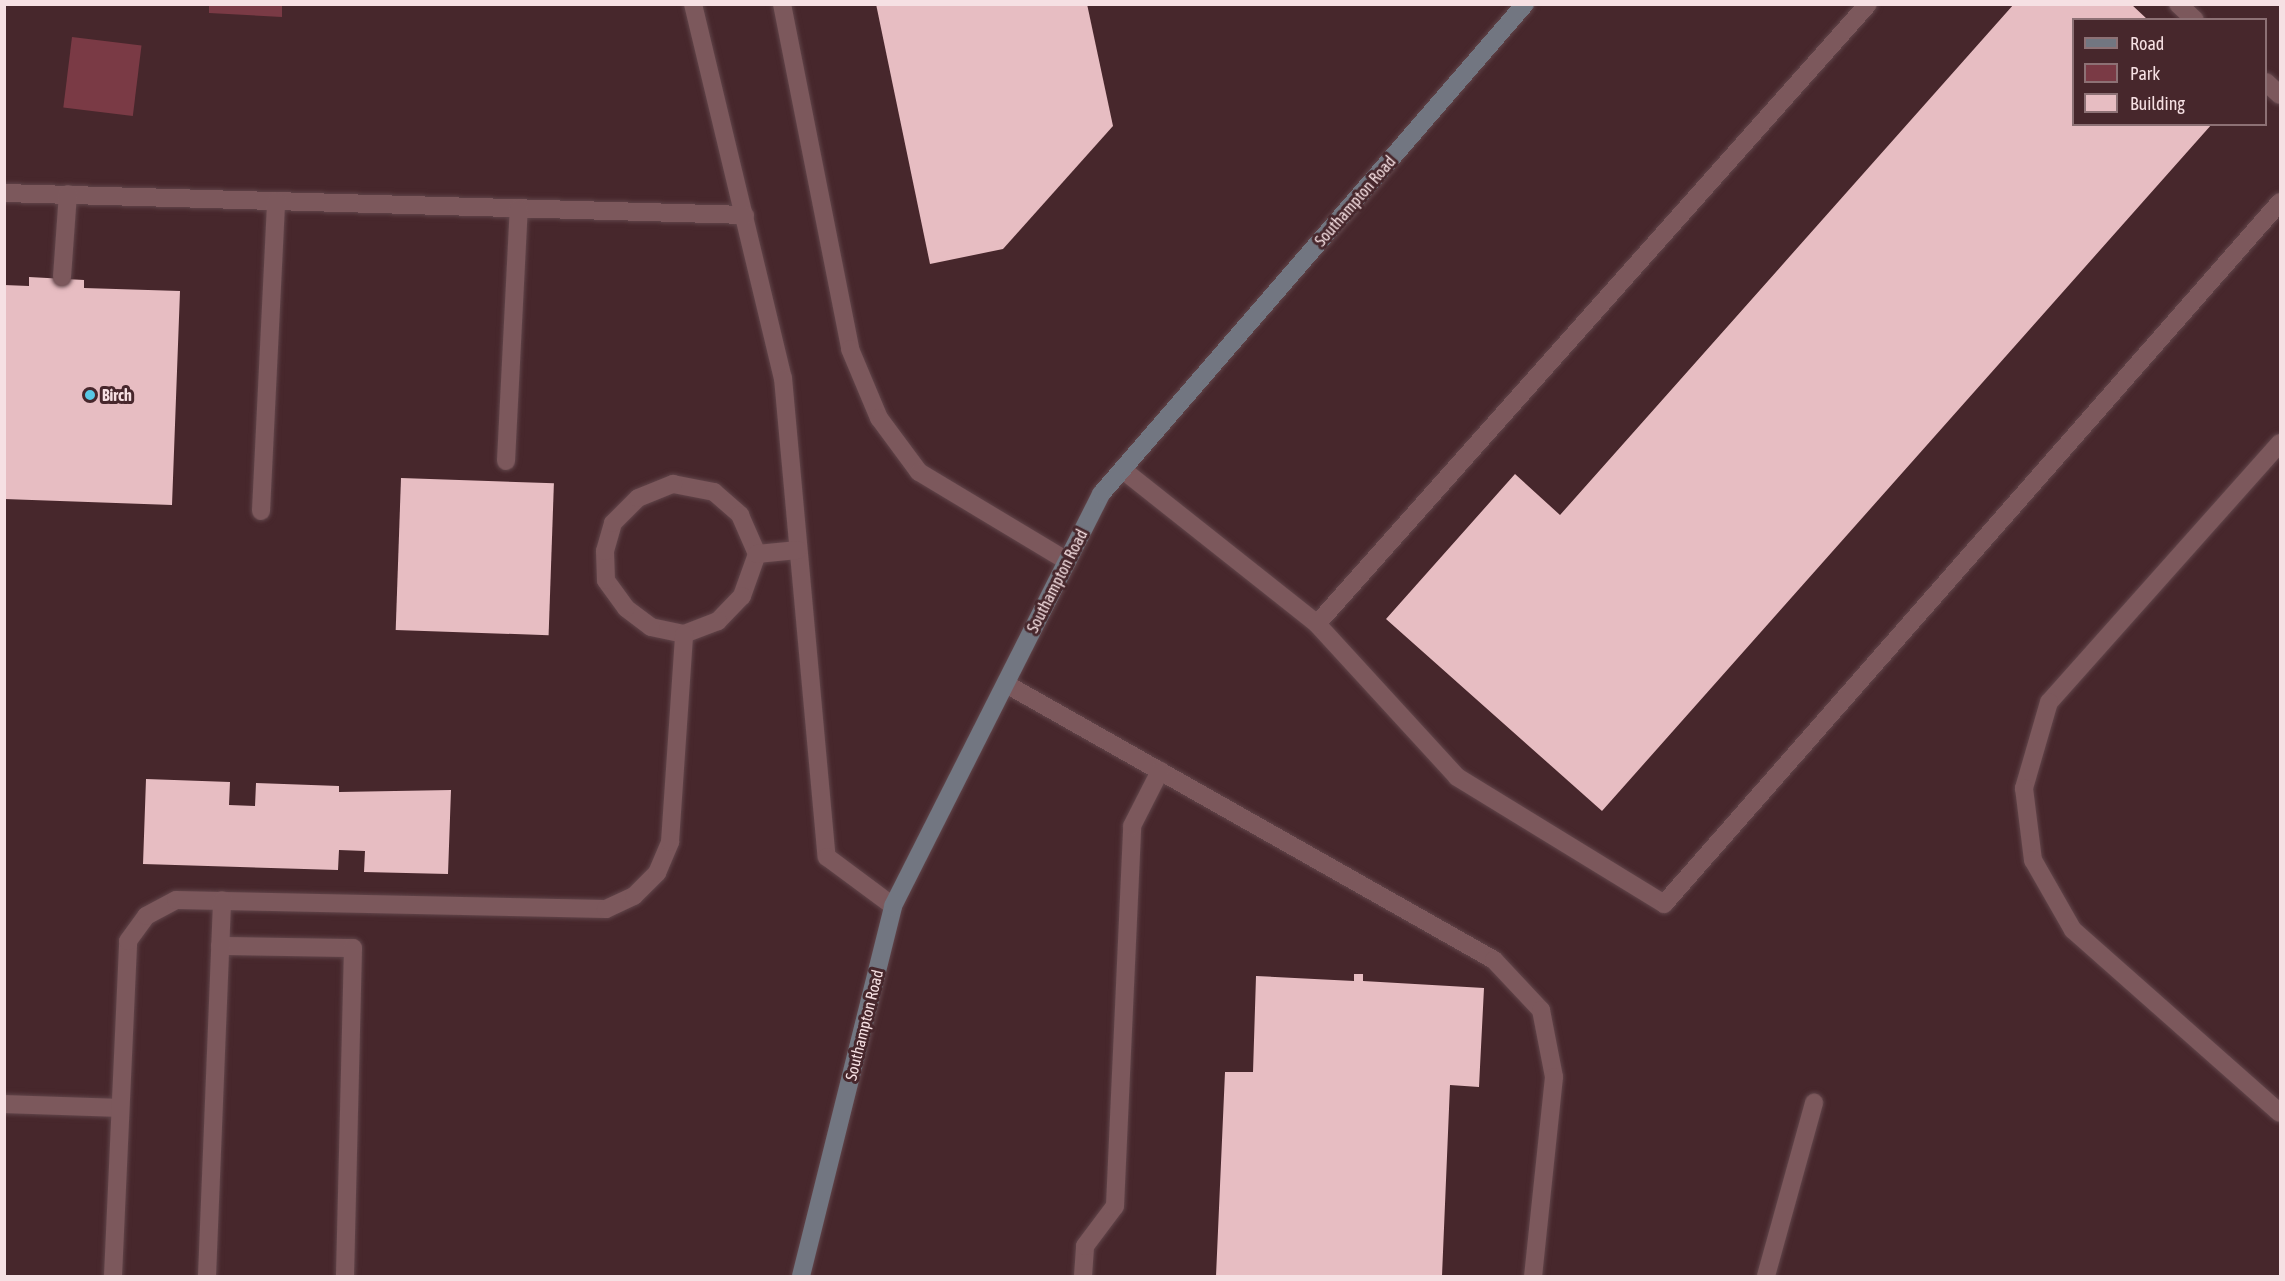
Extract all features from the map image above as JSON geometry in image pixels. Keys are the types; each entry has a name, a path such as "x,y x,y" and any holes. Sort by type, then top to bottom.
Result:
{"street":[{"name":"Southampton Road","path":"801,1276 893,906 1101,494 1525,4"}],"lane":[{"path":"693,4 783,378 827,857 893,906"},
{"path":"782,4 850,349 879,418 919,472 1067,561"},
{"path":"1317,624 1868,4"},
{"path":"2178,4 2193,18"},
{"path":"2267,83 2280,95"},
{"path":"4,193 745,215"},
{"path":"62,277 68,194"},
{"path":"261,511 276,201"},
{"path":"1122,470 1317,624 1456,777 1664,904 2280,202"},
{"path":"506,461 519,208"},
{"path":"2280,443 2049,702 2024,788 2033,860 2073,930 2280,1113"},
{"path":"673,484 714,492 741,515 757,554 742,596 718,621 684,634 651,627 626,608 606,580 605,551 613,523 638,498 673,484"},
{"path":"757,554 798,550"},
{"path":"113,1276 128,941 146,916 176,900 606,909 634,896 657,873 670,842 684,634"},
{"path":"1006,684 1494,960 1541,1010 1554,1077 1533,1276"},
{"path":"1083,1276 1085,1246 1115,1206 1132,826 1160,771"},
{"path":"207,1276 222,900"},
{"path":"220,946 353,948 345,1276"},
{"path":"1766,1276 1814,1103"},
{"path":"4,1104 120,1108"}],"green space":[{"path":"209,5 282,5 282,17 209,13"},
{"path":"72,37 141,46 133,116 63,107"}],"building":[{"path":"876,4 1087,4 1113,126 1003,249 930,264"},
{"path":"2014,4 2131,4 2146,18 2072,18 2072,126 2210,126 1602,811 1386,619 1515,474 1560,515"},
{"name":"Birch","path":"29,277 84,280 84,288 180,291 172,505 4,499 4,285 29,286"},
{"path":"401,478 554,483 549,635 396,630"},
{"path":"146,779 230,782 229,805 255,806 256,783 339,786 339,792 451,790 448,874 364,872 365,851 339,850 338,870 143,864"},
{"path":"1354,974 1363,974 1363,981 1484,988 1479,1087 1450,1085 1442,1276 1216,1276 1225,1072 1253,1072 1256,976 1354,981"}],"place":[{"name":"Birch","path":"90,395"}]}
